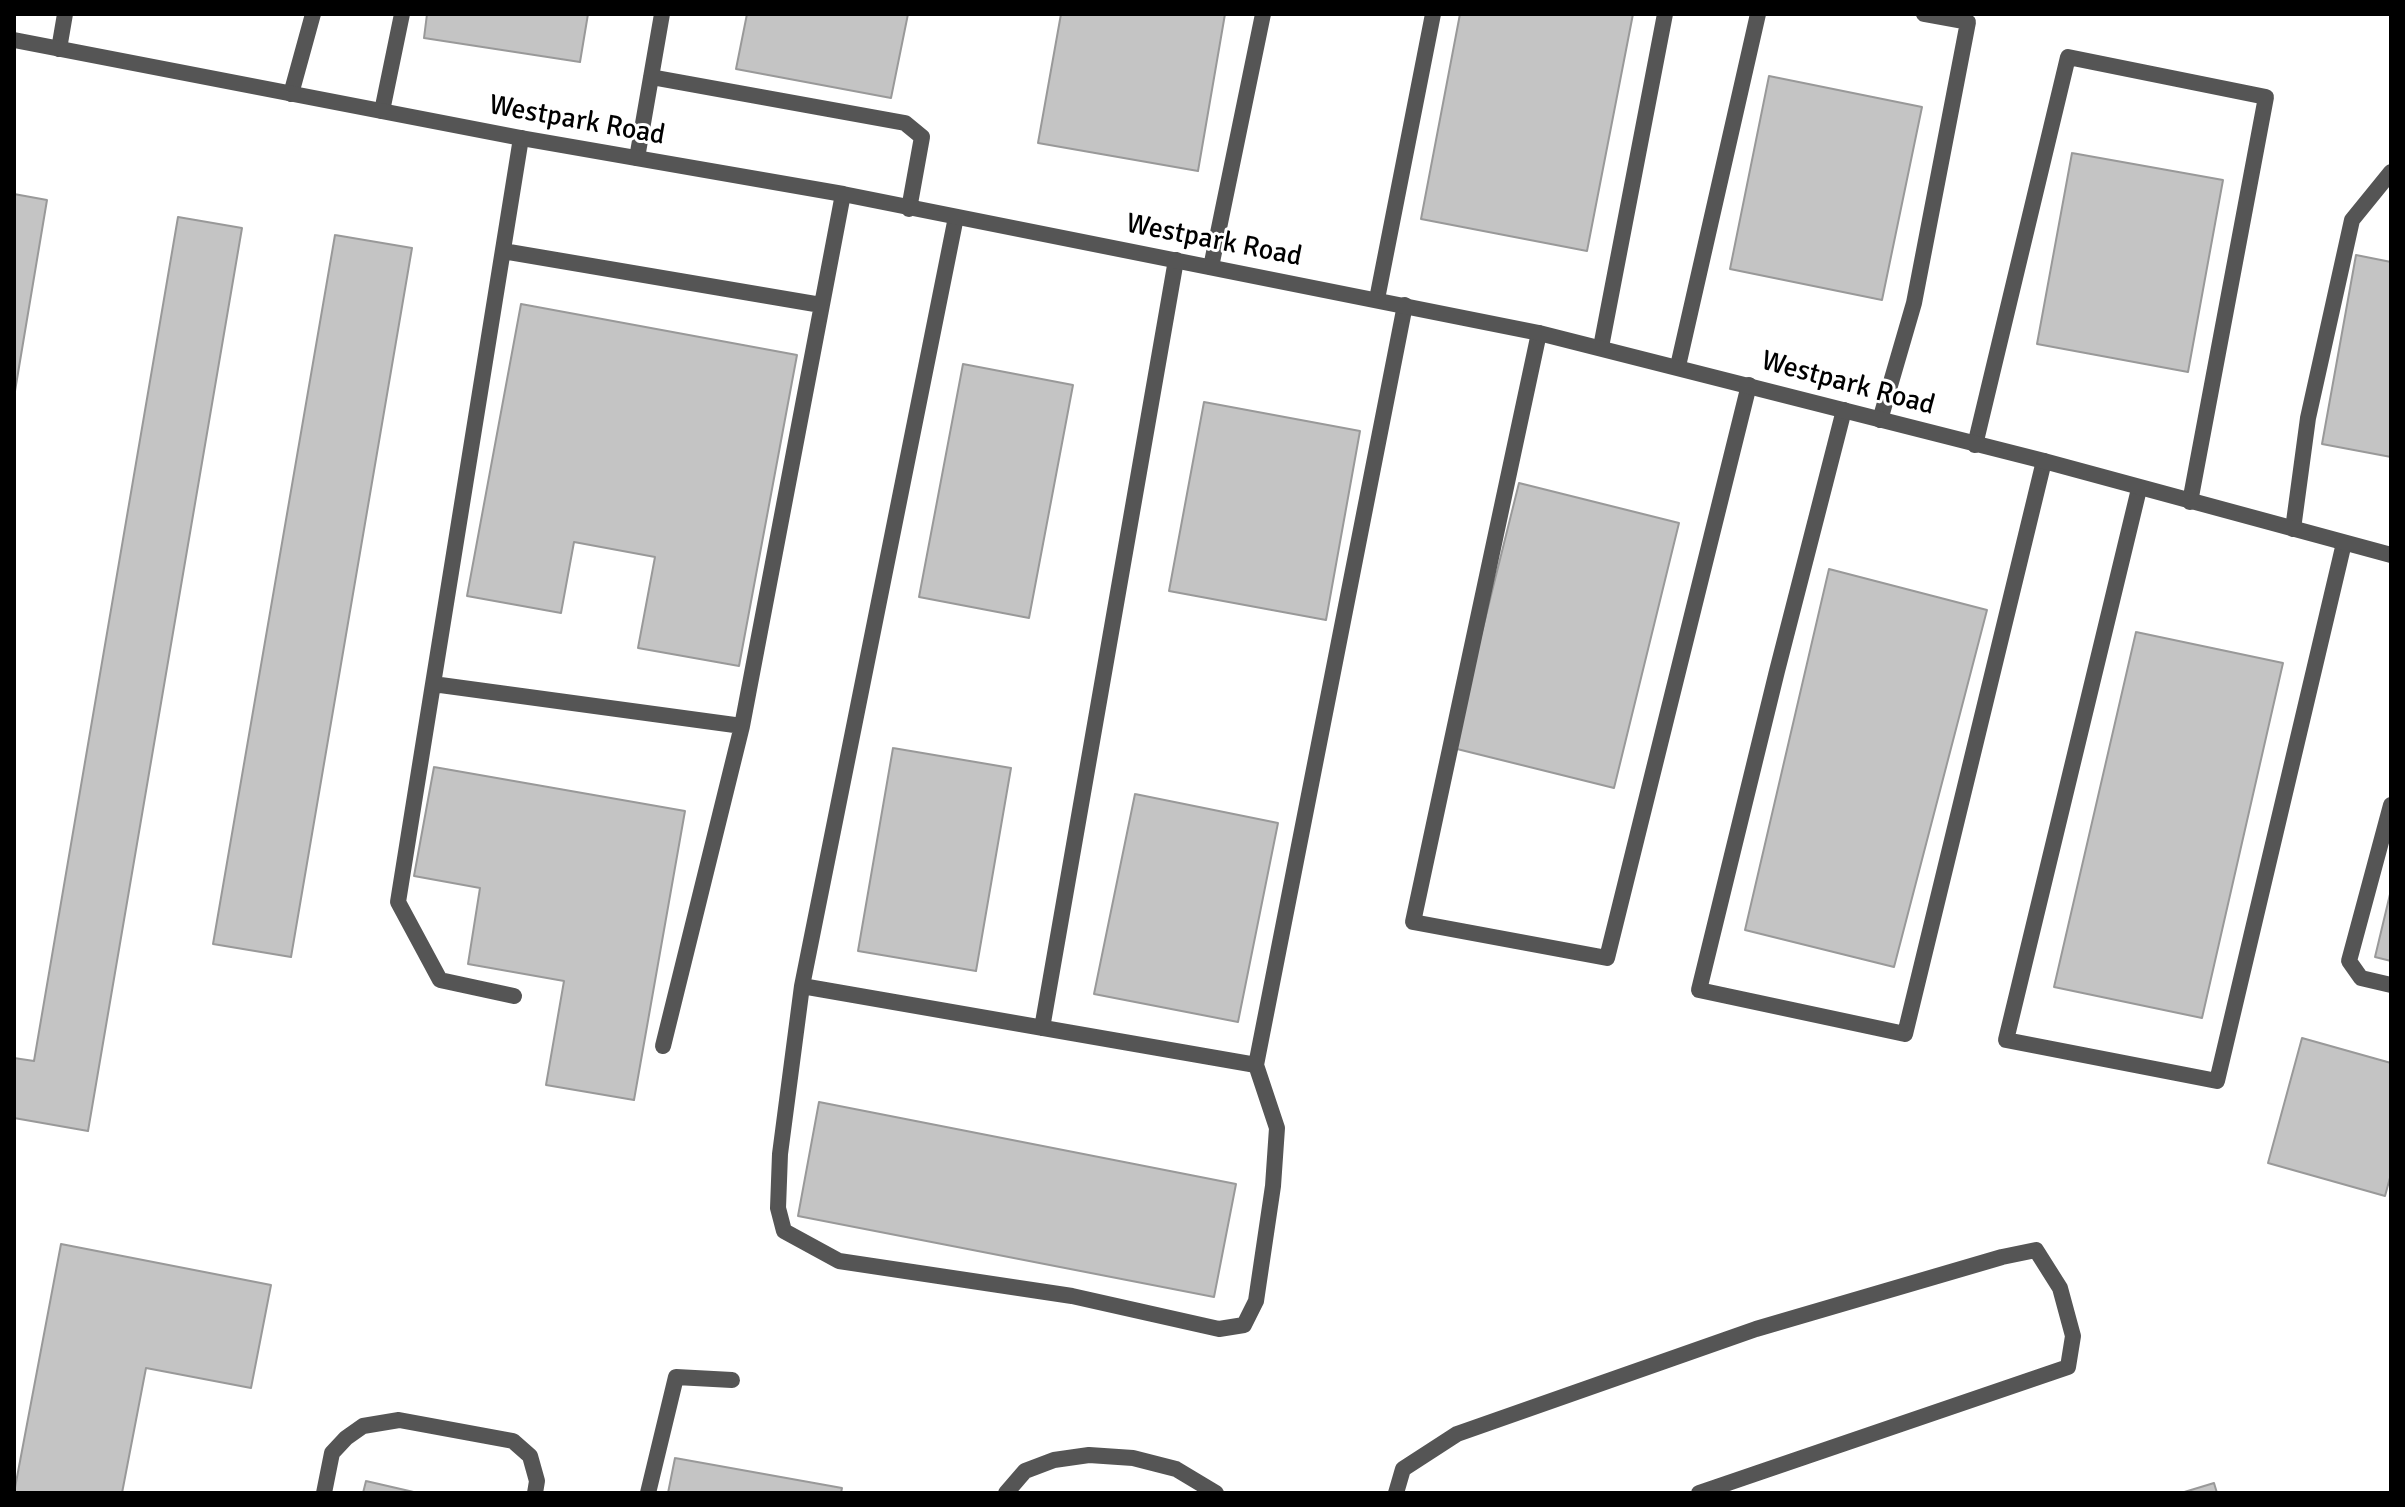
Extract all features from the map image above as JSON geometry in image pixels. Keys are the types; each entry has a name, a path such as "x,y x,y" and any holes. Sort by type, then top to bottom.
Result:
{"street":[{"path":"59,49 65,14"},
{"path":"291,94 313,14"},
{"path":"382,111 402,14"},
{"path":"637,158 662,14"},
{"path":"1211,267 1263,14"},
{"path":"1377,299 1433,14"},
{"path":"1601,347 1665,14"},
{"path":"1678,366 1758,14"},
{"path":"1880,420 1914,303 1968,22 1924,14"},
{"name":"Westpark Road","path":"14,40 521,138 843,194 1539,333 2044,461 2391,555"},
{"path":"1975,445 2068,57 2266,97 2190,502"},
{"path":"651,77 905,123 922,137 909,209"},
{"path":"514,996 440,980 398,902 521,138"},
{"path":"2293,529 2308,418 2352,220 2391,172"},
{"path":"663,1046 742,726 843,194"},
{"path":"956,217 802,986 780,1154 778,1208 784,1231 839,1261 1072,1296 1219,1329 1244,1325 1256,1301 1273,1186 1277,1128 1256,1065 1405,305"},
{"path":"503,251 821,305"},
{"path":"1042,1028 1176,260"},
{"path":"1539,333 1413,922 1607,958 1749,385"},
{"path":"1844,410 1699,990 1905,1034 2044,461"},
{"path":"2139,489 2006,1040 2217,1081 2344,543"},
{"path":"433,684 742,726"},
{"path":"2391,805 2349,961 2361,978 2391,985"},
{"path":"802,986 1256,1065"},
{"path":"1396,1493 1403,1469 1457,1434 1756,1329 2002,1257 2036,1250 2060,1288 2073,1336 2068,1367 1699,1493"},
{"path":"648,1493 676,1377 732,1380"},
{"path":"324,1493 332,1453 346,1438 363,1426 399,1420 513,1441 530,1456 537,1481 535,1493"},
{"path":"1006,1493 1025,1471 1054,1460 1089,1455 1133,1458 1176,1469 1216,1493"}],"building":[{"path":"427,14 588,14 580,62 424,38"},
{"path":"747,14 908,14 891,98 736,69"},
{"path":"1061,14 1225,14 1198,171 1038,143"},
{"path":"1460,14 1633,14 1587,251 1421,219"},
{"path":"1769,76 1922,107 1882,300 1730,269"},
{"path":"2072,153 2223,180 2188,372 2037,344"},
{"path":"14,194 47,200 14,397"},
{"path":"178,217 242,228 88,1131 14,1118 14,1058 34,1061"},
{"path":"335,235 412,248 291,957 213,944"},
{"path":"2356,255 2391,262 2391,457 2322,444"},
{"path":"521,304 797,355 739,666 638,648 655,557 574,542 561,613 467,596"},
{"path":"963,364 1073,385 1029,618 919,597"},
{"path":"1204,402 1360,431 1326,620 1169,591"},
{"path":"1519,483 1679,523 1614,788 1453,748"},
{"path":"1829,569 1987,610 1894,967 1745,930"},
{"path":"2136,632 2283,663 2202,1018 2054,987"},
{"path":"893,748 1011,768 976,971 858,951"},
{"path":"434,767 685,811 634,1100 546,1085 564,981 468,964 480,888 414,876"},
{"path":"1135,794 1278,823 1238,1022 1094,994"},
{"path":"2391,890 2391,961 2375,957"},
{"path":"2302,1038 2391,1063 2391,1174 2385,1196 2268,1163"},
{"path":"819,1102 1236,1184 1214,1297 798,1216"},
{"path":"61,1244 271,1285 251,1388 146,1368 122,1493 14,1493"},
{"path":"675,1458 842,1488 841,1493 668,1493"},
{"path":"366,1481 418,1493 363,1493"},
{"path":"2214,1483 2217,1493 2181,1493"}]}
